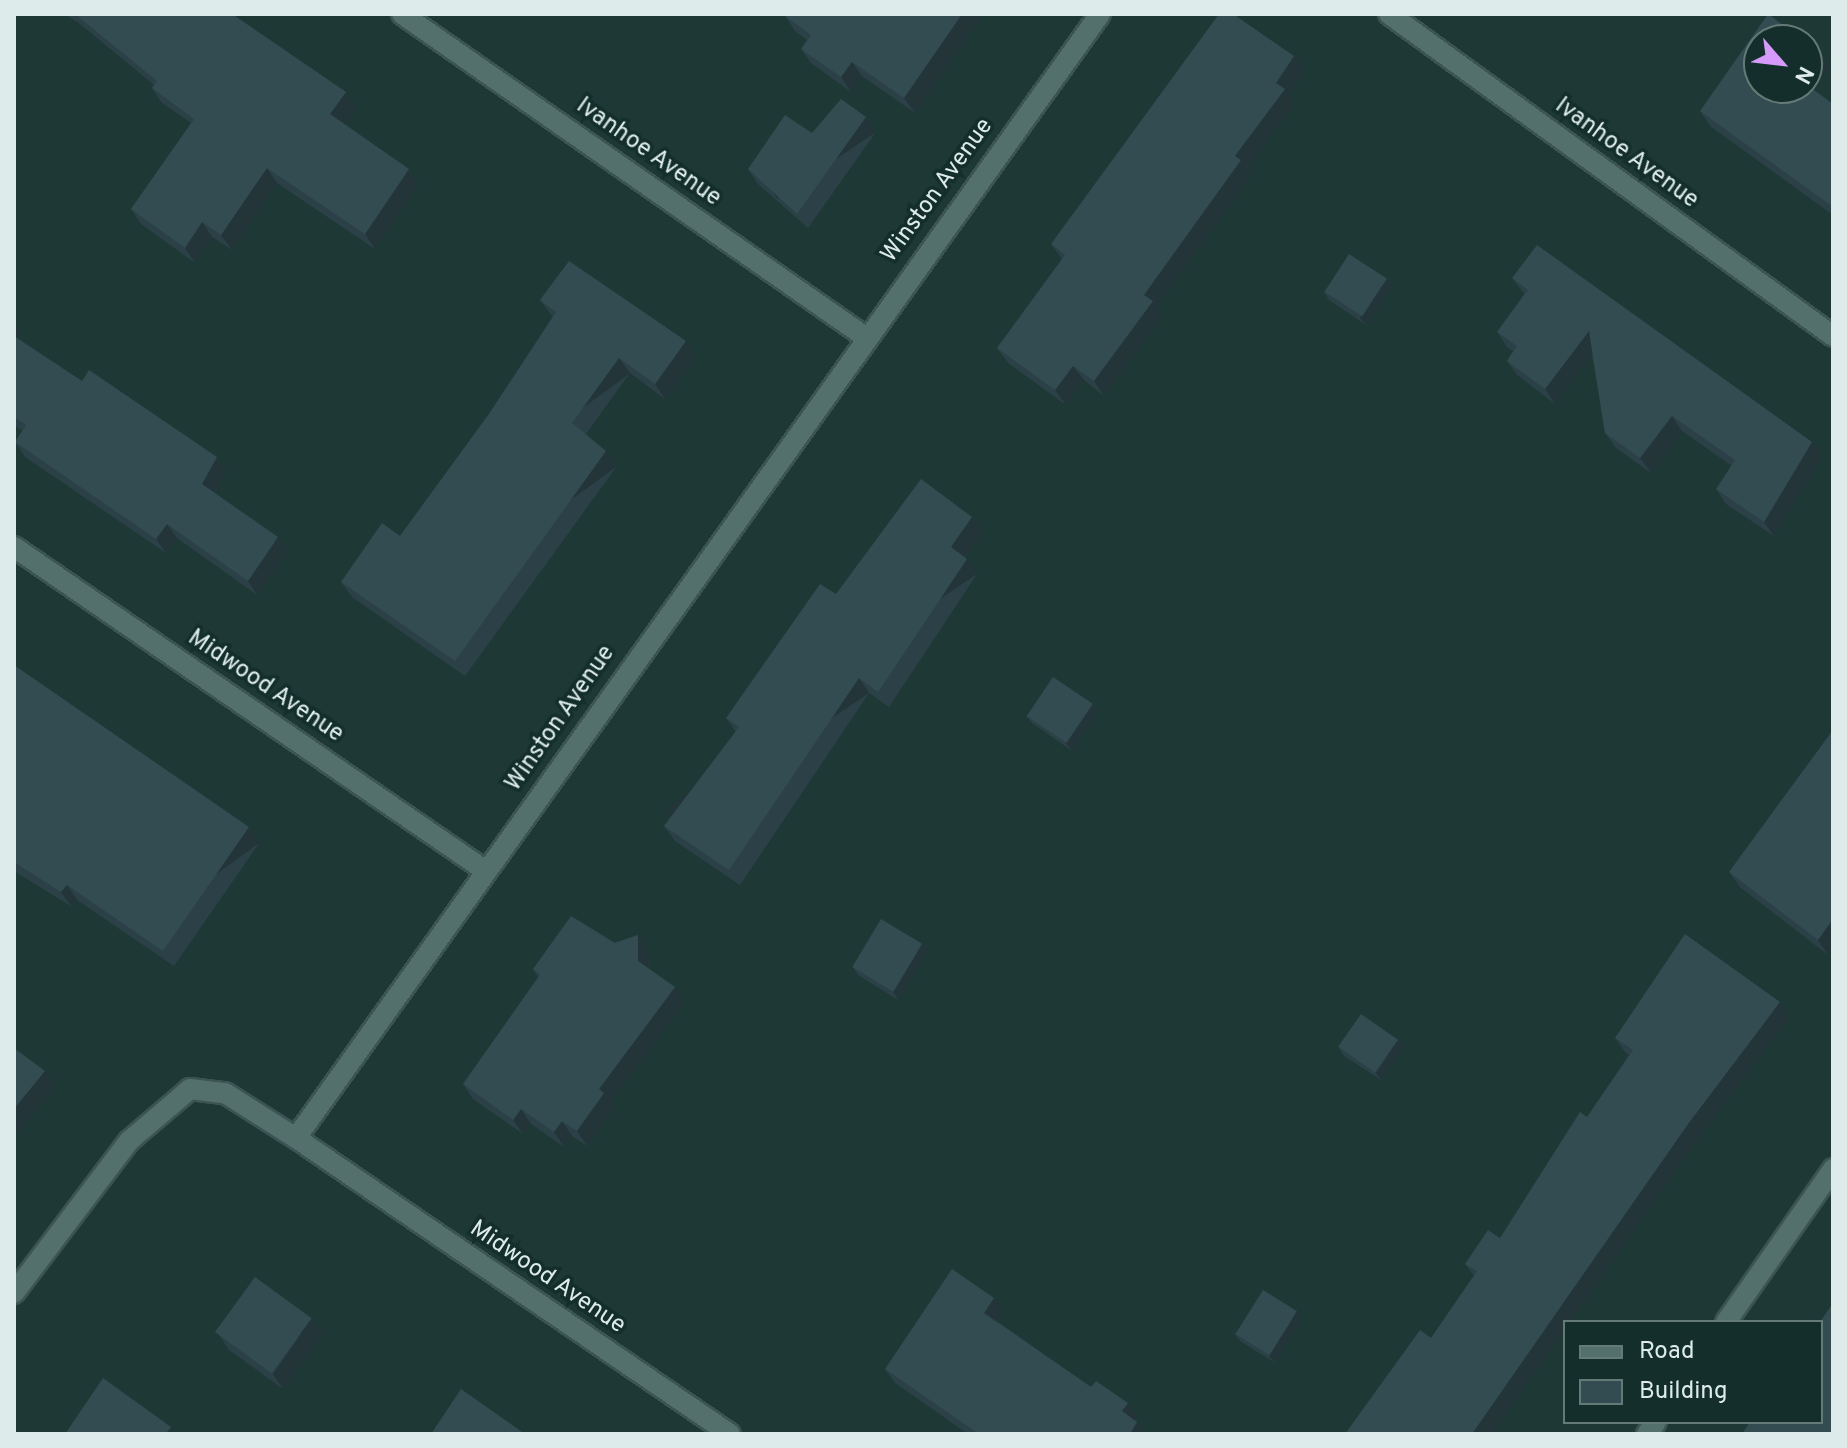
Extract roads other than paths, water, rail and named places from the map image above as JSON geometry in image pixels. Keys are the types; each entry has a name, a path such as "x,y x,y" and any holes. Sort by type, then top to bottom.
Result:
{"street":[{"name":"Ivanhoe Avenue","path":"402,14 864,336"},
{"name":"Winston Avenue","path":"296,1138 864,336 1100,14"},
{"name":"Ivanhoe Avenue","path":"1389,14 1833,336"},
{"name":"Midwood Avenue","path":"14,547 486,871"},
{"path":"14,1293 129,1141 190,1089 225,1093 296,1138"},
{"name":"Midwood Avenue","path":"296,1138 730,1434"},
{"path":"1727,1320 1833,1169"}]}
